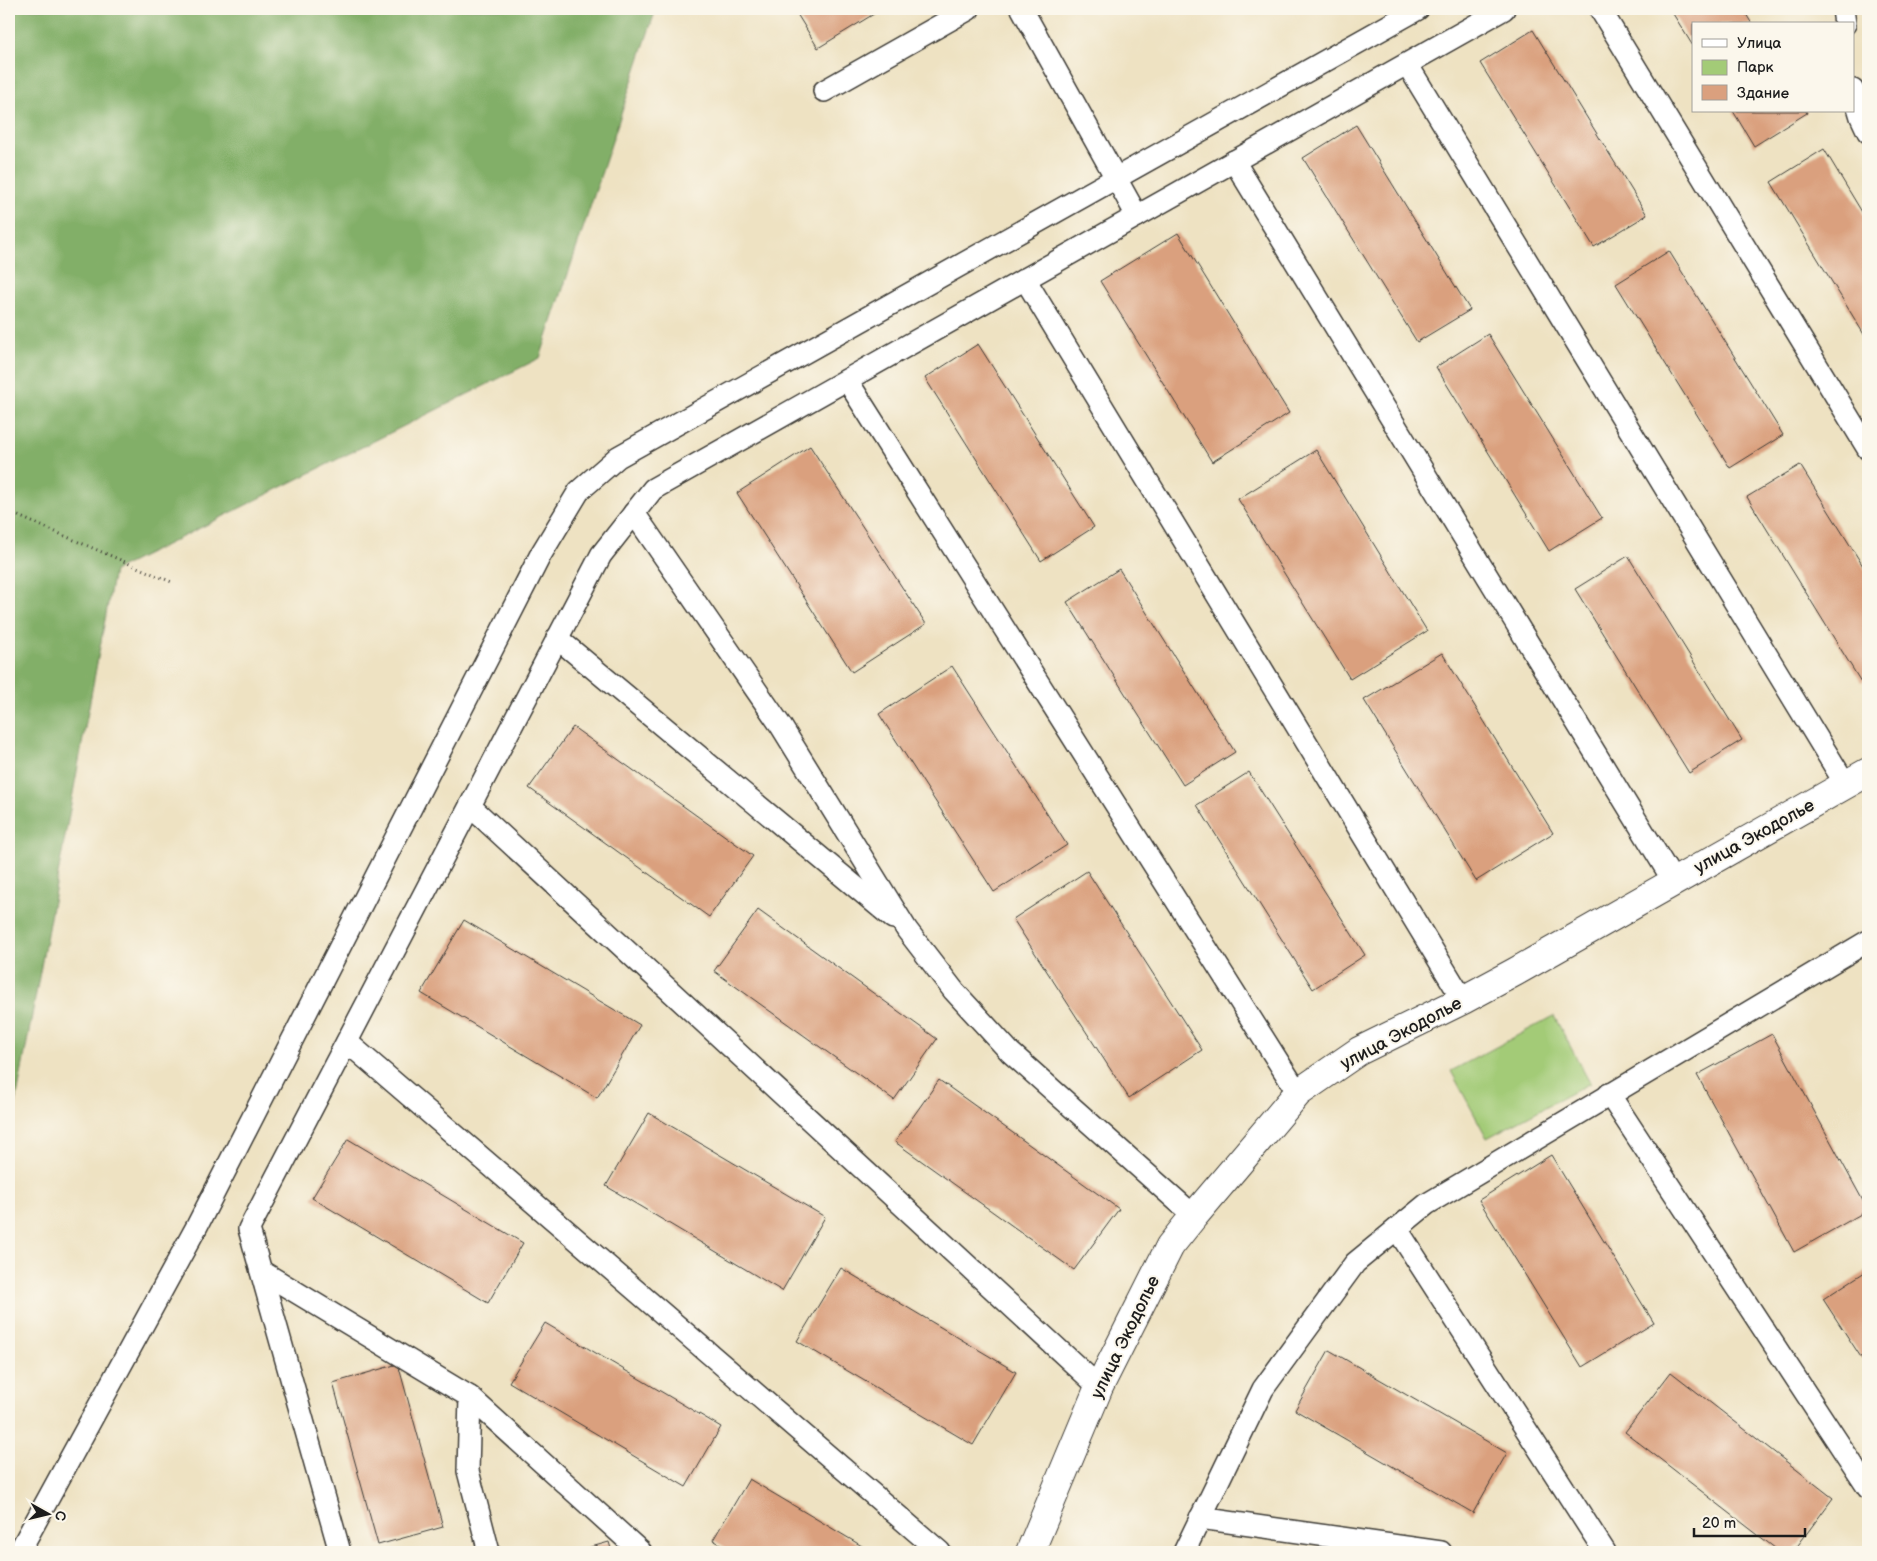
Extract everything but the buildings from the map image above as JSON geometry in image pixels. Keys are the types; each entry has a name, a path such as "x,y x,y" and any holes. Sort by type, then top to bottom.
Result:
{"street":[{"name":"улица Экодолье","path":"1030,1552 1099,1386 1170,1246 1298,1093 1359,1051 1463,1000 1857,778"}],"lane":[{"path":"824,91 969,9"},
{"path":"1022,9 1137,216"},
{"path":"19,1552 197,1226 541,554 579,490 618,456 1418,9"},
{"path":"340,1552 249,1229 600,555 653,489 1504,9"},
{"path":"1600,9 1868,449"},
{"path":"1843,9 1845,22"},
{"path":"1407,64 1857,778"},
{"path":"1854,93 1868,132"},
{"path":"1234,161 1674,882"},
{"path":"1024,280 1463,1000"},
{"path":"847,380 1298,1093"},
{"path":"634,513 781,726 907,930 954,991 1010,1052 1194,1216"},
{"path":"557,638 907,930"},
{"path":"470,806 1099,1386"},
{"path":"1184,1552 1262,1389 1355,1263 1427,1204 1609,1094 1867,947"},
{"path":"347,1042 940,1552"},
{"path":"1609,1094 1868,1488"},
{"path":"1397,1229 1605,1552"},
{"path":"262,1271 470,1397 641,1552"},
{"path":"470,1397 468,1471 489,1552"},
{"path":"1200,1518 1441,1552"}],"path":[{"path":"9,512 174,584"}],"green space":[{"path":"9,9 656,9 540,358 114,571 9,1140"},
{"path":"1554,1016 1590,1083 1487,1138 1451,1071"}]}
